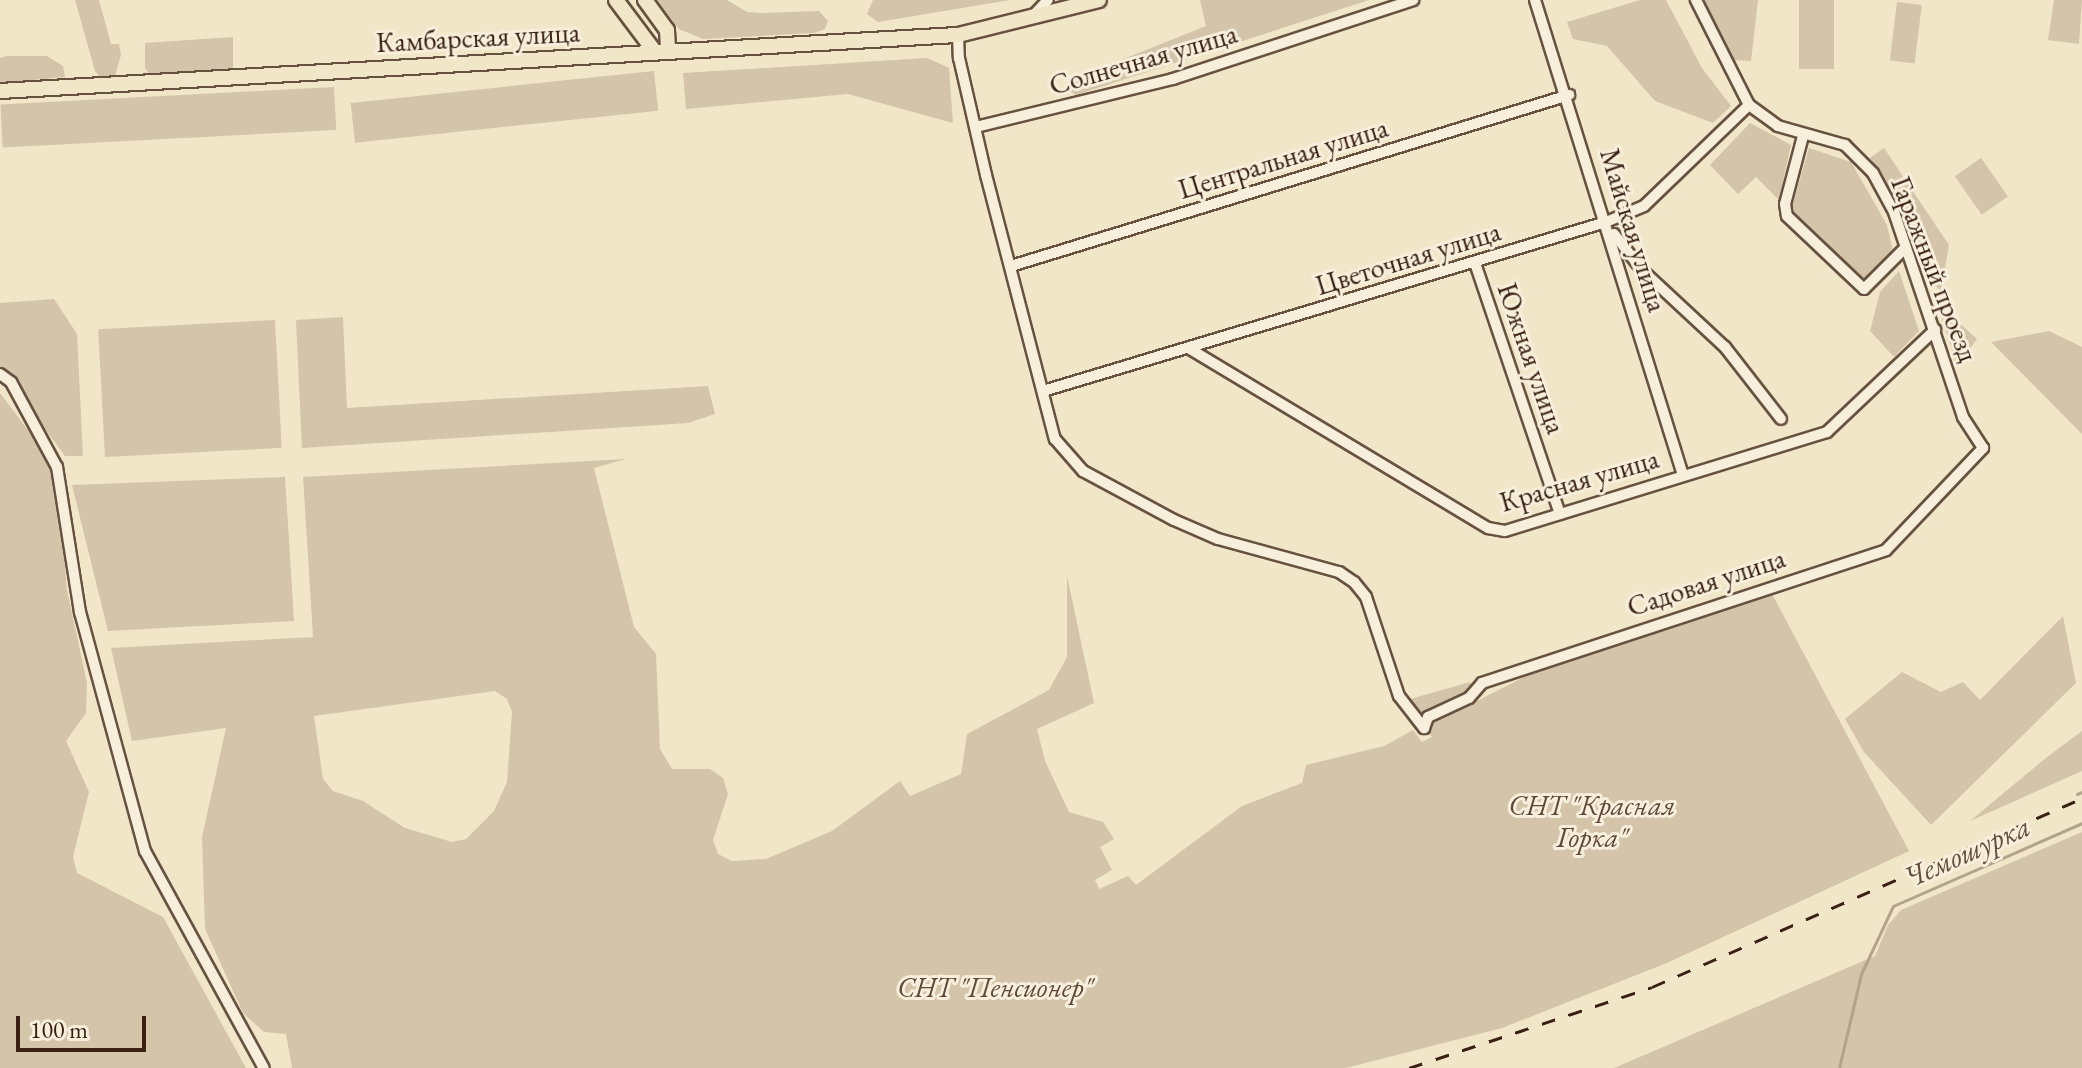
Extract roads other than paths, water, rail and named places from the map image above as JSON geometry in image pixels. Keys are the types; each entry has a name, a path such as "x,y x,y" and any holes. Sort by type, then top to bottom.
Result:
{"main road":[{"path":"616,0 662,52"},
{"path":"645,0 667,30 707,49"},
{"name":"Камбарская улица","path":"0,91 958,35 1028,21 1099,0"},
{"path":"662,52 667,30"}],"street":[{"path":"1028,21 1048,0"},
{"name":"Солнечная улица","path":"976,127 1173,79 1413,0"},
{"name":"Майская улица","path":"1535,0 1569,95 1683,475"},
{"path":"1696,0 1749,105"},
{"path":"958,35 976,127 1043,391"},
{"name":"Центральная улица","path":"1011,266 1569,95"},
{"name":"Гаражный проезд","path":"1749,105 1803,136 1827,139 1859,153 1894,212 1963,417 1983,448"},
{"name":"Цветочная улица","path":"1043,391 1606,222 1644,206 1749,105"},
{"path":"1803,136 1785,204 1787,216 1864,289 1905,248"},
{"path":"1606,222 1642,270 1725,347 1781,419"},
{"name":"Южная улица","path":"1475,263 1560,514"},
{"name":"Красная улица","path":"1190,349 1488,528 1505,531 1827,432 1935,330"},
{"path":"0,374 11,382 57,467 80,612 145,851 264,1068"},
{"name":"Садовая улица","path":"1043,391 1055,439 1083,471 1218,539 1339,572 1354,582 1366,597 1399,696 1424,728 1428,717 1469,698 1482,683 1886,550 1983,448"}],"waterway":[{"name":"Чемошурка","path":"2077,794 2082,792"},
{"name":"Чемошурка","path":"1839,1068 1861,974 1893,906 2082,823"}],"railway":[{"path":"1409,1068 1652,987 2082,798"}],"park label":[{"name":"СНТ \"Красная Горка\"","path":"1592,821"},
{"name":"СНТ \"Пенсионер\"","path":"995,987"}]}
